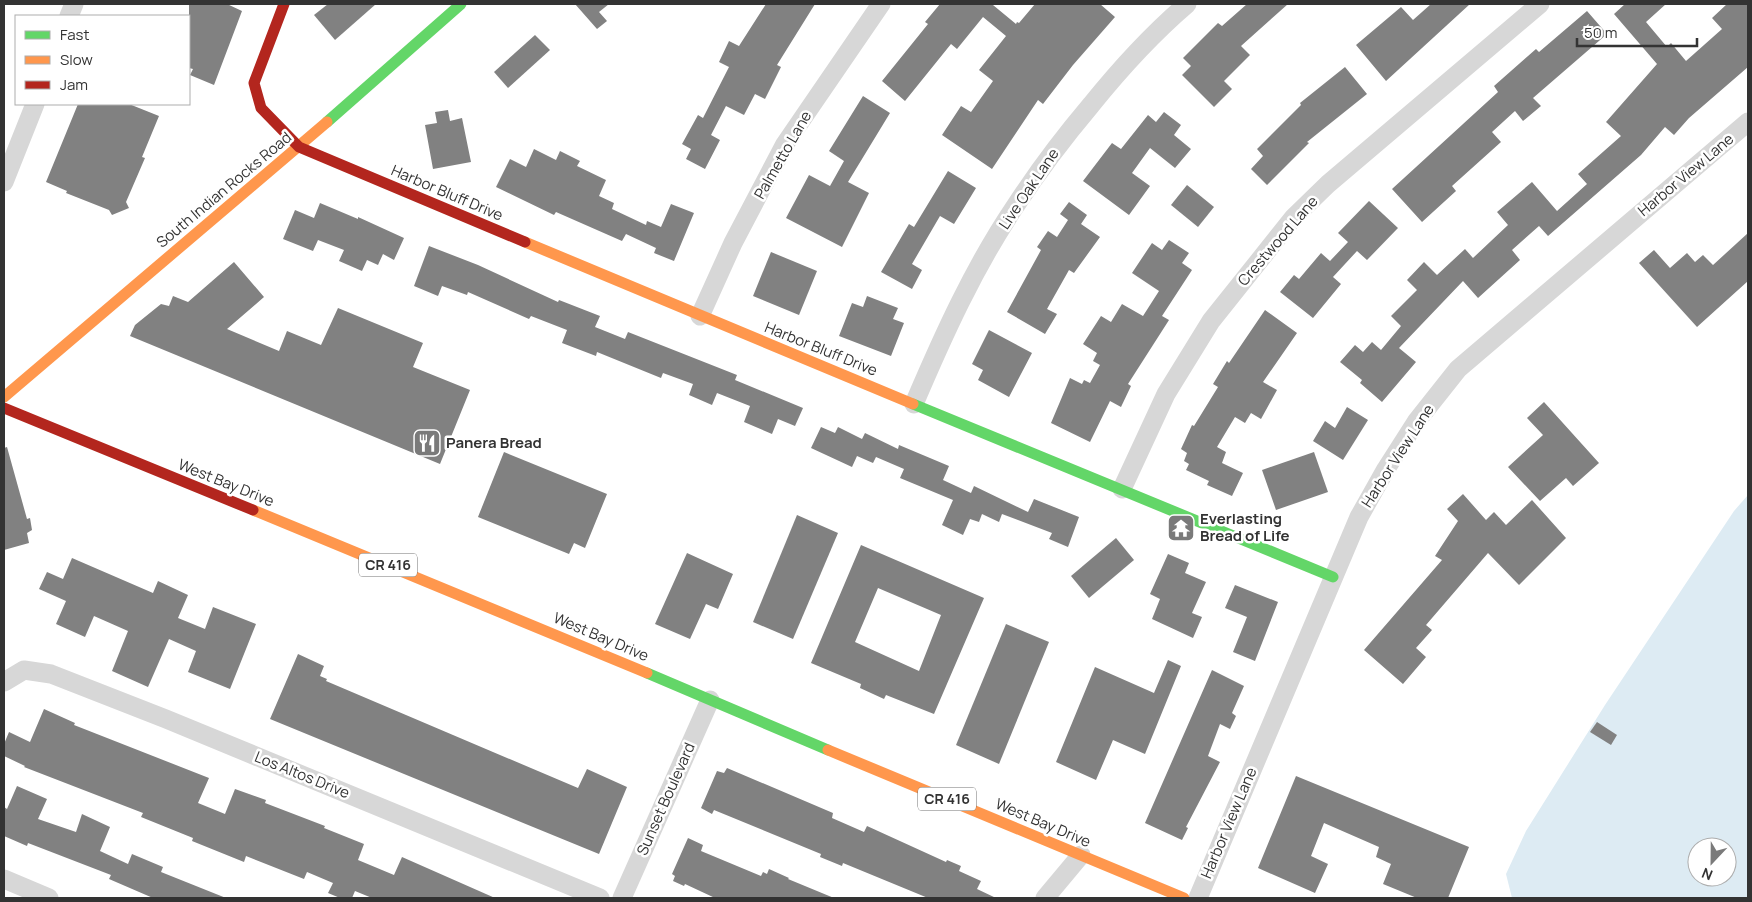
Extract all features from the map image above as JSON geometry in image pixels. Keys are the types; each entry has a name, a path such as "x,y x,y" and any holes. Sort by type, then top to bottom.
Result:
{"street":[{"path":"284,4 254,83 261,108 299,147"},
{"name":"South Indian Rocks Road","path":"4,397 299,147 461,4"},
{"name":"Palmetto Lane","path":"700,316 733,244 785,144 881,4"},
{"name":"Live Oak Lane","path":"914,404 939,345 972,280 1015,206 1061,141 1116,75 1187,4"},
{"name":"Crestwood Lane","path":"1122,489 1166,394 1211,321 1294,217 1328,184 1540,4"},
{"path":"4,182 34,105"},
{"name":"Harbor View Lane","path":"1198,898 1360,517 1386,469 1416,422 1458,369 1748,122"},
{"name":"Harbor Bluff Drive","path":"299,147 700,316 1333,577"},
{"name":"West Bay Drive","path":"4,408 526,622 1184,898"},
{"name":"Los Altos Drive","path":"4,682 24,670 51,674 166,719 600,898"},
{"name":"Sunset Boulevard","path":"622,898 710,700"},
{"path":"1045,898 1081,855"},
{"path":"4,880 49,898"}],"shaded area":[{"path":"1748,495 1748,898 1512,898 1506,874 1526,831 1605,705 1734,511"}],"building":[{"path":"189,4 227,4 242,11 214,85 190,75 193,69 190,68"},
{"path":"328,4 376,4 335,40 314,15"},
{"path":"575,4 609,4 599,12 607,21 597,29"},
{"path":"766,4 815,4 777,65 781,67 765,99 755,94 744,115 726,106 711,135 720,140 705,169 686,159 691,149 682,144 698,115 703,118 729,67 719,62 729,41 739,46"},
{"path":"940,4 994,4 1016,24 1035,4 1100,4 1115,17 1073,65 1043,104 1038,100 992,169 942,135 961,106 971,112 993,81 979,70 1006,36 983,17 957,49 951,44 905,101 882,81 928,24 925,22"},
{"path":"1247,4 1288,4 1241,46 1250,55 1224,81 1232,89 1214,107 1182,75 1191,66 1183,58 1218,23 1222,26"},
{"path":"1431,4 1470,4 1386,81 1356,45 1401,7 1413,20"},
{"path":"1625,4 1666,4 1646,22 1667,47 1671,43 1686,61 1722,29 1712,18 1727,4 1748,4 1748,67 1689,118 1674,135 1665,127 1641,155 1548,236 1539,226 1512,250 1520,260 1478,298 1463,281 1399,348 1416,362 1382,402 1360,383 1362,380 1340,362 1355,345 1363,352 1372,342 1381,350 1401,326 1391,316 1417,290 1407,280 1424,262 1437,275 1465,249 1473,258 1508,225 1497,212 1532,182 1557,211 1587,184 1578,174 1621,136 1606,122 1657,64 1614,14"},
{"path":"1587,11 1607,34 1533,98 1541,106 1523,121 1515,111 1492,132 1501,142 1452,186 1456,191 1422,222 1392,189 1498,92 1494,86 1536,49 1539,52"},
{"path":"535,35 550,50 508,88 494,72"},
{"path":"1345,67 1367,94 1307,142 1309,143 1267,185 1251,169 1263,156 1257,149 1301,105 1300,103"},
{"path":"863,96 890,113 848,182 869,193 842,247 786,218 809,175 830,186 844,161 829,151"},
{"path":"78,105 132,105 159,116 142,157 145,158 126,202 129,208 112,215 109,210 66,193 67,191 46,182"},
{"path":"448,110 450,121 462,118 471,162 433,169 425,125 437,123 435,112"},
{"path":"1164,112 1181,125 1174,135 1191,149 1175,168 1150,148 1132,173 1150,186 1129,215 1083,181 1112,143 1121,149 1148,115 1156,122"},
{"path":"534,149 556,160 560,151 580,161 577,166 606,180 599,196 614,203 612,209 646,225 647,221 661,227 671,204 694,213 674,261 654,253 656,248 626,234 622,241 556,212 554,215 496,187 510,159 526,167"},
{"path":"948,171 976,188 954,224 940,216 912,264 922,270 912,289 881,272 909,224 914,227"},
{"path":"1187,185 1214,207 1198,227 1171,205"},
{"path":"1369,201 1398,228 1367,260 1357,251 1333,277 1341,284 1313,318 1280,292 1294,275 1299,279 1321,253 1330,261 1348,242 1338,233"},
{"path":"1069,202 1087,215 1081,224 1100,237 1074,273 1069,270 1047,309 1057,314 1045,334 1007,312 1041,250 1037,247 1048,231 1057,237 1068,220 1060,214"},
{"path":"320,203 358,219 358,217 404,238 394,260 383,254 378,265 367,260 362,271 339,261 344,250 318,240 313,251 283,239 295,210 314,218"},
{"path":"1748,233 1748,281 1697,327 1639,263 1654,250 1670,268 1687,253 1695,262 1703,255 1713,265"},
{"path":"1169,240 1189,253 1182,263 1192,270 1162,316 1169,320 1128,384 1131,386 1121,407 1110,401 1090,442 1051,423 1070,378 1082,384 1084,380 1090,383 1100,365 1093,361 1097,353 1083,344 1101,316 1111,322 1122,304 1143,316 1159,291 1132,273 1152,243 1162,250"},
{"path":"429,246 478,265 558,302 559,300 600,316 595,327 625,339 628,332 737,375 735,380 803,408 795,426 778,419 772,434 744,422 750,406 717,393 712,405 689,395 693,384 663,373 661,378 597,352 596,356 562,343 567,330 531,316 529,319 468,292 467,295 442,286 438,296 414,286"},
{"path":"771,252 817,271 799,315 753,296"},
{"path":"234,262 264,297 227,329 279,351 287,331 321,345 338,308 423,343 413,367 470,390 440,464 130,336 135,325 161,304 169,306 173,296 188,302"},
{"path":"867,296 898,308 893,319 904,323 891,356 839,336 852,303 863,307"},
{"path":"1265,310 1297,333 1263,382 1277,390 1261,419 1251,413 1245,423 1235,417 1217,447 1226,452 1222,463 1243,473 1232,496 1207,485 1209,481 1186,470 1189,464 1184,461 1187,453 1181,449 1192,425 1194,426 1218,387 1213,384 1227,361 1229,363"},
{"path":"989,330 1032,353 1009,397 978,380 983,370 972,364"},
{"path":"1544,402 1599,463 1573,486 1566,478 1540,501 1508,467 1543,435 1527,418"},
{"path":"1347,407 1368,420 1343,460 1313,441 1325,421 1335,428"},
{"path":"821,427 835,433 838,427 862,439 865,433 898,449 899,445 949,466 943,480 971,493 974,486 1028,512 1034,499 1079,517 1068,547 1049,539 1052,533 1002,514 999,522 982,514 979,522 970,519 963,535 942,525 953,500 900,478 904,469 876,457 873,463 857,456 852,467 811,448"},
{"path":"7,447 27,519 30,518 32,530 27,533 29,543 4,550 4,448"},
{"path":"504,452 607,494 585,548 574,543 569,554 478,517"},
{"path":"1314,452 1328,492 1276,510 1262,470"},
{"path":"1463,494 1486,520 1494,512 1506,525 1532,500 1566,538 1519,585 1488,553 1426,625 1432,630 1416,648 1426,657 1403,684 1364,650 1442,560 1435,556 1458,521 1447,509"},
{"path":"797,515 838,533 793,639 753,622"},
{"path":"1116,538 1134,560 1089,598 1071,576"},
{"path":"861,545 984,598 934,714 886,695 884,699 860,688 861,684 811,663","holes":["878,588 941,615 919,671 855,642"]},
{"path":"687,553 733,574 718,609 706,604 690,639 655,624"},
{"path":"1168,554 1189,563 1185,573 1206,582 1192,613 1202,617 1193,638 1152,619 1160,599 1150,594"},
{"path":"72,558 153,593 158,581 188,595 178,618 205,629 213,607 256,624 230,689 188,672 196,651 169,639 148,687 112,671 128,631 94,616 85,637 56,624 66,601 39,589 47,572 63,579"},
{"path":"1235,585 1278,602 1255,661 1233,652 1247,617 1225,608"},
{"path":"1006,624 1049,642 999,764 956,745"},
{"path":"298,654 324,666 320,676 327,679 326,681 578,788 587,769 627,787 599,854 270,719"},
{"path":"1168,660 1181,666 1145,754 1113,740 1096,780 1056,762 1095,667 1154,693"},
{"path":"1212,670 1244,686 1232,713 1236,716 1230,729 1220,724 1208,756 1220,762 1186,827 1188,828 1182,840 1145,823"},
{"path":"44,709 75,723 74,725 209,778 198,803 225,814 235,789 266,800 265,803 325,826 324,828 364,844 358,860 394,875 402,857 495,898 372,898 355,891 352,898 340,898 328,893 333,883 307,872 304,879 246,856 244,862 192,841 193,838 141,817 143,813 24,767 4,756 4,744 9,732 30,742"},
{"path":"1597,722 1617,735 1611,745 1590,732"},
{"path":"727,768 833,813 832,818 864,832 867,826 946,862 947,860 961,866 959,871 981,881 977,889 996,898 928,898 843,863 842,866 820,857 821,854 714,810 712,814 701,808 717,771 724,773"},
{"path":"1296,776 1469,847 1448,898 1417,898 1383,884 1391,864 1376,857 1379,847 1324,823 1311,856 1328,864 1315,893 1258,868"},
{"path":"17,786 47,799 38,819 76,832 82,814 110,827 100,851 128,864 132,854 163,867 161,872 226,898 153,898 109,879 111,875 28,843 27,846 4,836 4,807 7,809"},
{"path":"688,838 703,845 701,851 761,876 763,872 767,874 769,869 834,898 715,898 685,884 684,886 673,881 675,876 672,874"}],"traffic: fast":[{"path":"327,122 461,4"},
{"path":"913,404 1333,577"},
{"path":"647,673 828,750"}],"traffic: slow":[{"path":"4,397 327,122"},
{"path":"525,242 913,404"},
{"path":"253,510 647,673"},
{"path":"828,750 1184,898"}],"traffic: jam":[{"path":"284,4 254,83 261,108 299,147 525,242"},
{"path":"4,408 253,510"}],"place":[{"name":"Panera Bread","path":"427,443"},
{"name":"Everlasting Bread of Life","path":"1181,528"}]}
